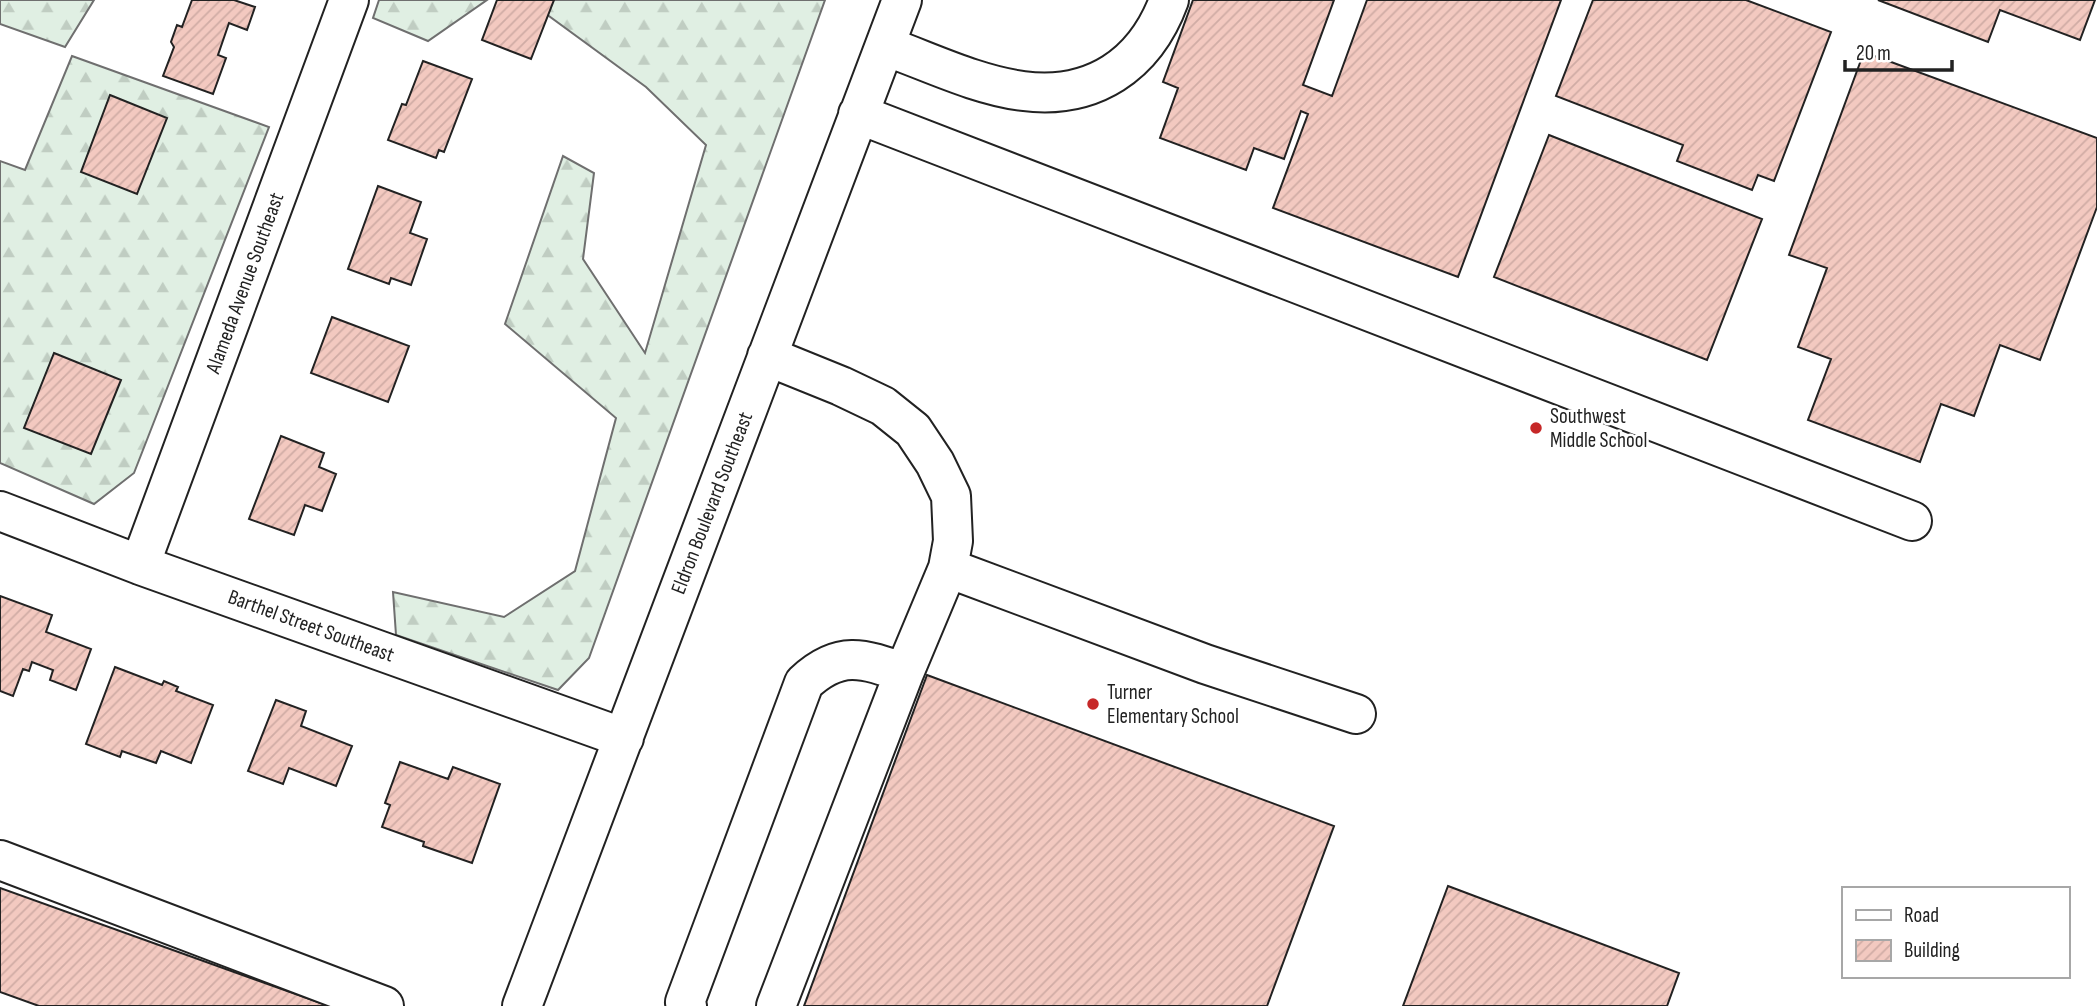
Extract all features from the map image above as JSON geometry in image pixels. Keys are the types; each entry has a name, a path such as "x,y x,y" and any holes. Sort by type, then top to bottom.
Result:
{"street":[{"name":"Alameda Avenue Southeast","path":"140,565 349,0"},
{"name":"Eldron Boulevard Southeast","path":"522,1006 902,0"},
{"path":"885,46 986,82 1023,91 1068,91 1095,83 1123,68 1144,45 1169,0"},
{"path":"858,114 1912,521"},
{"path":"767,356 883,406 912,430 935,463 951,496 953,541 948,568 904,673 776,1006"},
{"name":"Barthel Street Southeast","path":"0,510 140,565 624,738"},
{"path":"948,568 1205,664 1356,714"},
{"path":"687,1006 685,1002 804,683 817,671 850,659 872,661 904,673"},
{"path":"0,860 384,1006"}],"green space":[{"path":"0,0 94,0 65,47 0,24"},
{"path":"379,0 487,0 428,41 373,18"},
{"path":"527,0 825,0 589,658 558,690 396,635 393,592 504,617 575,571 616,418 505,324 563,156 594,173 583,259 645,353 706,145 646,87"},
{"path":"72,56 269,127 134,473 94,504 0,463 0,161 25,170"}],"building":[{"path":"192,0 234,0 255,7 247,30 229,23 218,55 226,58 213,94 163,76 174,47 171,42 177,25 182,27"},
{"path":"497,0 554,0 531,59 482,40"},
{"path":"1193,0 1334,0 1303,85 1332,96 1367,0 1561,0 1458,277 1273,208 1308,114 1301,111 1284,159 1254,148 1246,170 1160,138 1178,88 1163,82"},
{"path":"1593,0 1746,0 1831,32 1774,181 1758,175 1752,190 1677,161 1683,145 1556,96"},
{"path":"1878,0 2095,0 2080,40 2000,10 1988,42"},
{"path":"1864,52 2097,138 2097,207 2040,360 2000,345 1974,416 1941,404 1920,462 1808,420 1831,359 1798,347 1827,268 1789,255"},
{"path":"423,61 472,79 444,152 439,150 436,158 388,140 402,104 406,105"},
{"path":"110,95 167,118 137,194 81,172"},
{"path":"1549,135 1762,219 1707,360 1494,277"},
{"path":"378,186 421,202 410,233 427,239 411,285 391,278 389,284 348,269"},
{"path":"332,317 409,346 388,402 311,373"},
{"path":"54,353 121,380 91,454 24,428"},
{"path":"281,436 324,453 319,467 336,474 322,511 305,505 294,535 249,519"},
{"path":"0,596 52,615 46,632 91,649 76,690 50,680 53,670 32,662 29,671 23,669 13,696 0,691"},
{"path":"115,667 162,685 164,681 178,687 176,691 213,705 191,763 161,751 156,763 122,751 120,757 86,744"},
{"path":"927,675 1334,826 1267,1006 804,1006"},
{"path":"276,700 306,711 301,726 352,746 336,786 289,768 283,784 248,771"},
{"path":"400,762 448,779 453,767 500,784 472,863 423,846 424,842 382,827 390,805 385,803"},
{"path":"1448,886 1679,973 1667,1006 1403,1006"},
{"path":"0,888 329,1006 39,1006 0,992"}],"place":[{"name":"Southwest Middle School","path":"1536,428"},
{"name":"Turner Elementary School","path":"1093,704"}]}
